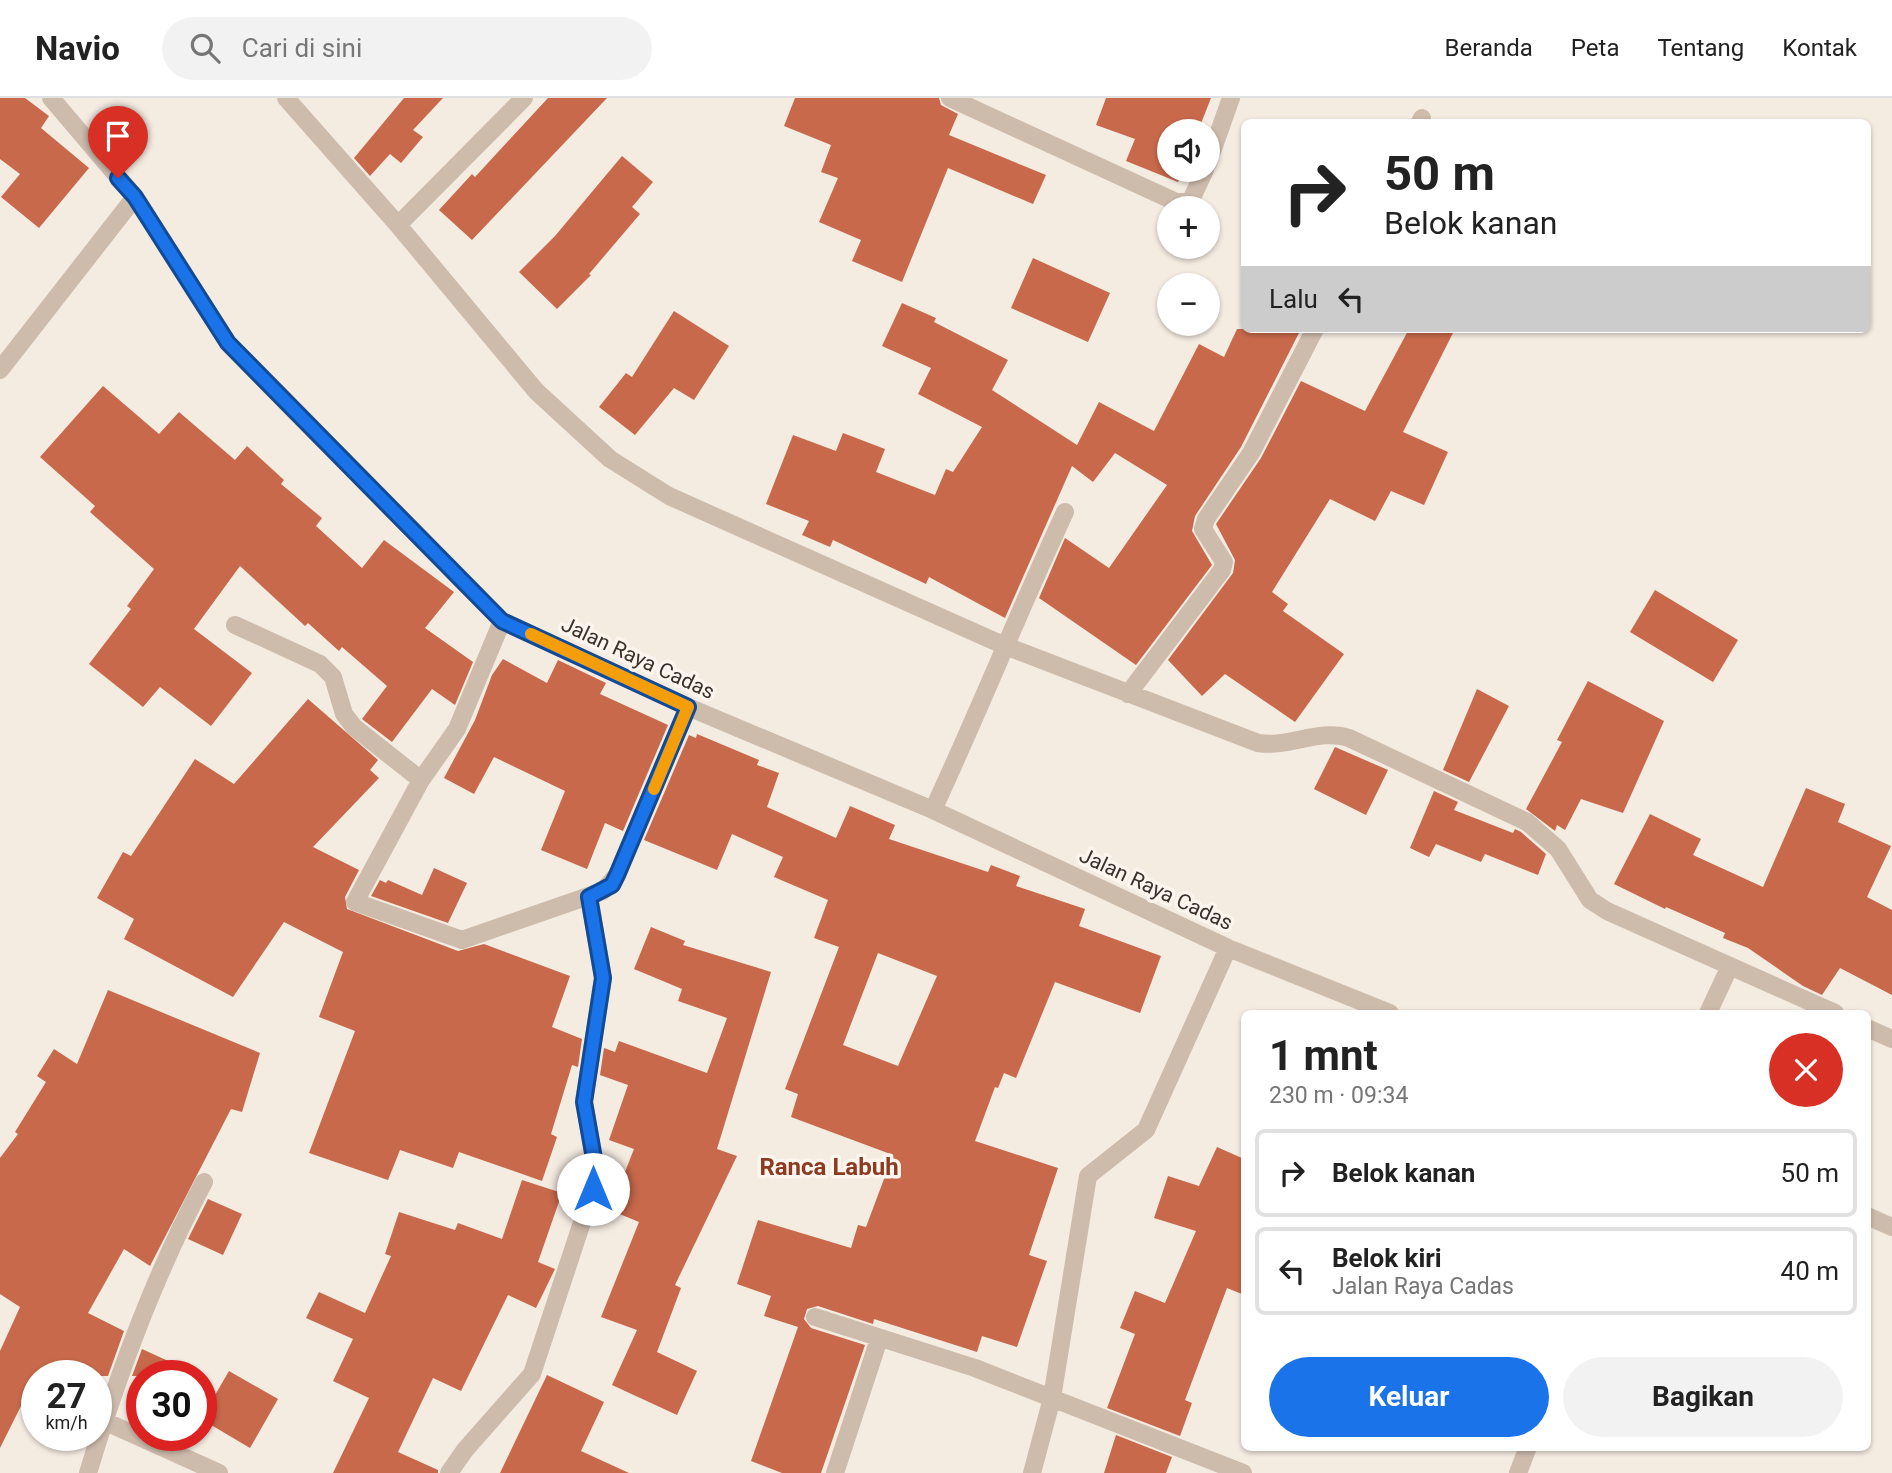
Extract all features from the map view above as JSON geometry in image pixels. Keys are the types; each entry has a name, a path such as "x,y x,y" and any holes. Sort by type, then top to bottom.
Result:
{"street":[{"name":"Jalan Raya Cadas","path":"51,98 135,197 228,343 502,621 688,707 933,810 1228,948 1383,1010"},
{"path":"285,98 398,225 536,391 610,459 669,496 1003,645 1258,743 1285,744 1326,733 1349,738 1527,822 1558,849 1590,900 1828,1010"},
{"path":"398,225 524,98"},
{"path":"950,98 1176,202 1189,202 1199,182"},
{"path":"1220,129 1231,98"},
{"path":"0,370 135,197"},
{"path":"1128,694 1222,570 1224,562 1203,529 1206,519 1251,453 1313,333"},
{"path":"933,810 1003,645 1065,512"},
{"path":"502,621 457,729 421,780 355,902 462,940 589,897 612,885 688,707"},
{"path":"234,625 320,664 333,677 344,715 354,727 421,780"},
{"path":"449,1473 464,1450 532,1374 593,1189 595,1164 584,1102 603,978 589,897"},
{"path":"1032,1473 1052,1398 1088,1176 1146,1130 1228,948"},
{"path":"1709,1010 1730,966"},
{"path":"1871,1030 1892,1040"},
{"path":"112,1400 174,1238 204,1182"},
{"path":"1871,1218 1892,1227"},
{"path":"815,1317 975,1368 1243,1473"},
{"path":"835,1473 879,1339"},
{"path":"112,1425 219,1473"},
{"path":"88,1473 95,1451"},
{"path":"1518,1473 1526,1451"}],"building":[{"path":"0,98 25,98 49,116 41,128 89,168 39,228 1,197 20,174 0,159"},
{"path":"404,98 443,98 413,130 423,137 401,163 390,154 370,176 354,158"},
{"path":"548,98 607,98 472,240 439,210 472,174 475,177"},
{"path":"795,98 939,98 941,105 958,114 949,135 1046,175 1033,204 948,168 902,282 852,261 861,240 819,222 838,178 821,172 831,145 784,126"},
{"path":"1106,98 1211,98 1203,119 1157,119 1157,174 1126,161 1135,139 1096,125"},
{"path":"622,156 653,182 632,207 640,214 589,274 591,275 557,309 519,272 555,236"},
{"path":"1033,258 1110,293 1088,342 1011,308"},
{"path":"902,303 936,318 934,322 1008,360 992,390 1077,445 1099,402 1154,431 1199,344 1224,357 1237,329 1241,329 1241,333 1299,333 1241,447 1195,516 1192,531 1212,565 1136,665 1039,598 1065,538 1109,568 1167,485 1115,453 1093,482 1072,466 1005,618 929,577 926,584 833,540 830,547 802,535 809,521 766,504 793,435 836,451 843,433 885,449 876,472 935,495 946,469 953,472 982,427 918,394 931,368 882,346"},
{"path":"674,311 729,346 694,400 674,388 635,435 599,407 626,373 632,377"},
{"path":"1407,333 1453,333 1403,432 1448,452 1424,505 1391,491 1375,521 1330,499 1272,592 1288,604 1283,611 1344,654 1295,722 1225,674 1202,696 1168,660 1233,573 1235,560 1216,524 1261,458 1301,381 1365,411"},
{"path":"103,386 159,434 179,412 235,460 247,446 284,480 281,484 322,518 316,526 362,568 384,540 454,592 425,628 473,662 455,705 432,689 392,742 362,719 387,686 342,647 339,651 308,623 305,626 240,566 194,629 252,673 211,726 160,687 143,707 89,664 131,609 127,606 154,569 90,512 95,506 40,457"},
{"path":"1655,590 1738,640 1713,682 1630,632"},
{"path":"503,659 547,683 558,660 606,683 600,694 668,725 623,831 605,823 587,869 541,850 565,791 494,757 474,794 444,778 475,720 492,675"},
{"path":"1588,681 1664,721 1623,813 1581,799 1565,830 1557,825 1555,831 1526,809 1562,742 1557,740"},
{"path":"1477,689 1509,706 1469,782 1443,770"},
{"path":"308,699 378,760 370,770 379,778 313,847 359,870 345,897 347,909 458,951 484,944 570,976 552,1027 582,1039 578,1067 572,1065 551,1134 557,1137 542,1181 459,1152 453,1168 400,1150 388,1180 309,1153 355,1031 319,1017 343,952 284,922 233,997 124,939 134,919 97,898 123,852 131,856 195,759 234,784"},
{"path":"697,734 759,760 757,765 779,773 767,807 836,838 850,806 895,825 889,839 988,872 991,865 1020,876 1016,886 1085,909 1079,926 1161,956 1140,1013 1055,982 1016,1078 1004,1073 998,1088 995,1087 975,1141 1058,1168 1029,1255 1047,1261 1017,1347 982,1336 977,1352 874,1319 873,1324 818,1306 807,1309 804,1319 811,1328 865,1345 821,1473 782,1473 751,1461 798,1327 764,1316 771,1296 737,1284 758,1220 851,1248 858,1225 866,1227 893,1155 791,1117 798,1094 785,1089 839,947 814,938 828,900 774,877 783,857 732,834 717,870 644,840 689,735 696,738","holes":["878,953 937,976 898,1066 843,1045"]},
{"path":"1335,747 1388,770 1366,815 1314,789"},
{"path":"1806,788 1845,804 1838,822 1891,846 1867,897 1892,910 1892,995 1840,968 1822,995 1803,986 1748,948 1723,938 1725,933 1666,907 1665,909 1614,884 1650,814 1701,839 1693,855 1763,887"},
{"path":"1434,791 1458,802 1454,810 1513,833 1515,829 1521,832 1546,854 1538,875 1485,854 1481,862 1436,844 1429,857 1410,848"},
{"path":"434,868 467,883 448,923 371,896 380,880 386,883 388,880 422,895"},
{"path":"651,927 685,941 683,945 771,972 717,1149 737,1156 675,1285 681,1288 657,1352 697,1371 677,1415 612,1385 637,1330 601,1317 639,1222 610,1210 634,1149 609,1140 628,1085 600,1075 604,1048 615,1052 619,1041 707,1073 727,1018 678,1001 682,989 634,969"},
{"path":"108,990 260,1053 242,1112 231,1109 150,1266 124,1249 88,1313 124,1331 112,1365 112,1360 21,1360 21,1406 0,1448 0,1351 20,1307 0,1294 0,1158 18,1134 15,1132 46,1082 37,1076 54,1049 77,1064"},
{"path":"1217,1147 1241,1158 1241,1294 1227,1288 1185,1400 1192,1403 1180,1436 1107,1408 1135,1334 1120,1328 1135,1291 1165,1303 1196,1231 1154,1218 1168,1176 1199,1186"},
{"path":"522,1180 562,1193 538,1262 555,1269 536,1308 508,1295 461,1391 433,1378 398,1452 438,1470 438,1473 333,1473 369,1398 333,1381 353,1339 306,1318 319,1292 365,1313 391,1256 385,1254 399,1212 455,1230 458,1223 502,1239"},
{"path":"208,1199 242,1214 223,1255 188,1239"},
{"path":"142,1349 166,1360 138,1360"},
{"path":"229,1371 278,1399 250,1448 217,1428 217,1392"},
{"path":"547,1375 604,1402 581,1451 629,1473 500,1473"},
{"path":"1116,1435 1172,1457 1166,1473 1104,1473"}],"slow traffic":[{"path":"531,634 688,707 654,789"}],"district":[{"name":"Ranca Labuh","path":"829,1167"}],"route":[{"path":"118,178 135,197 228,343 502,621 688,707 612,885 589,897 603,978 584,1102 584,1115 595,1164 593,1189"}]}
